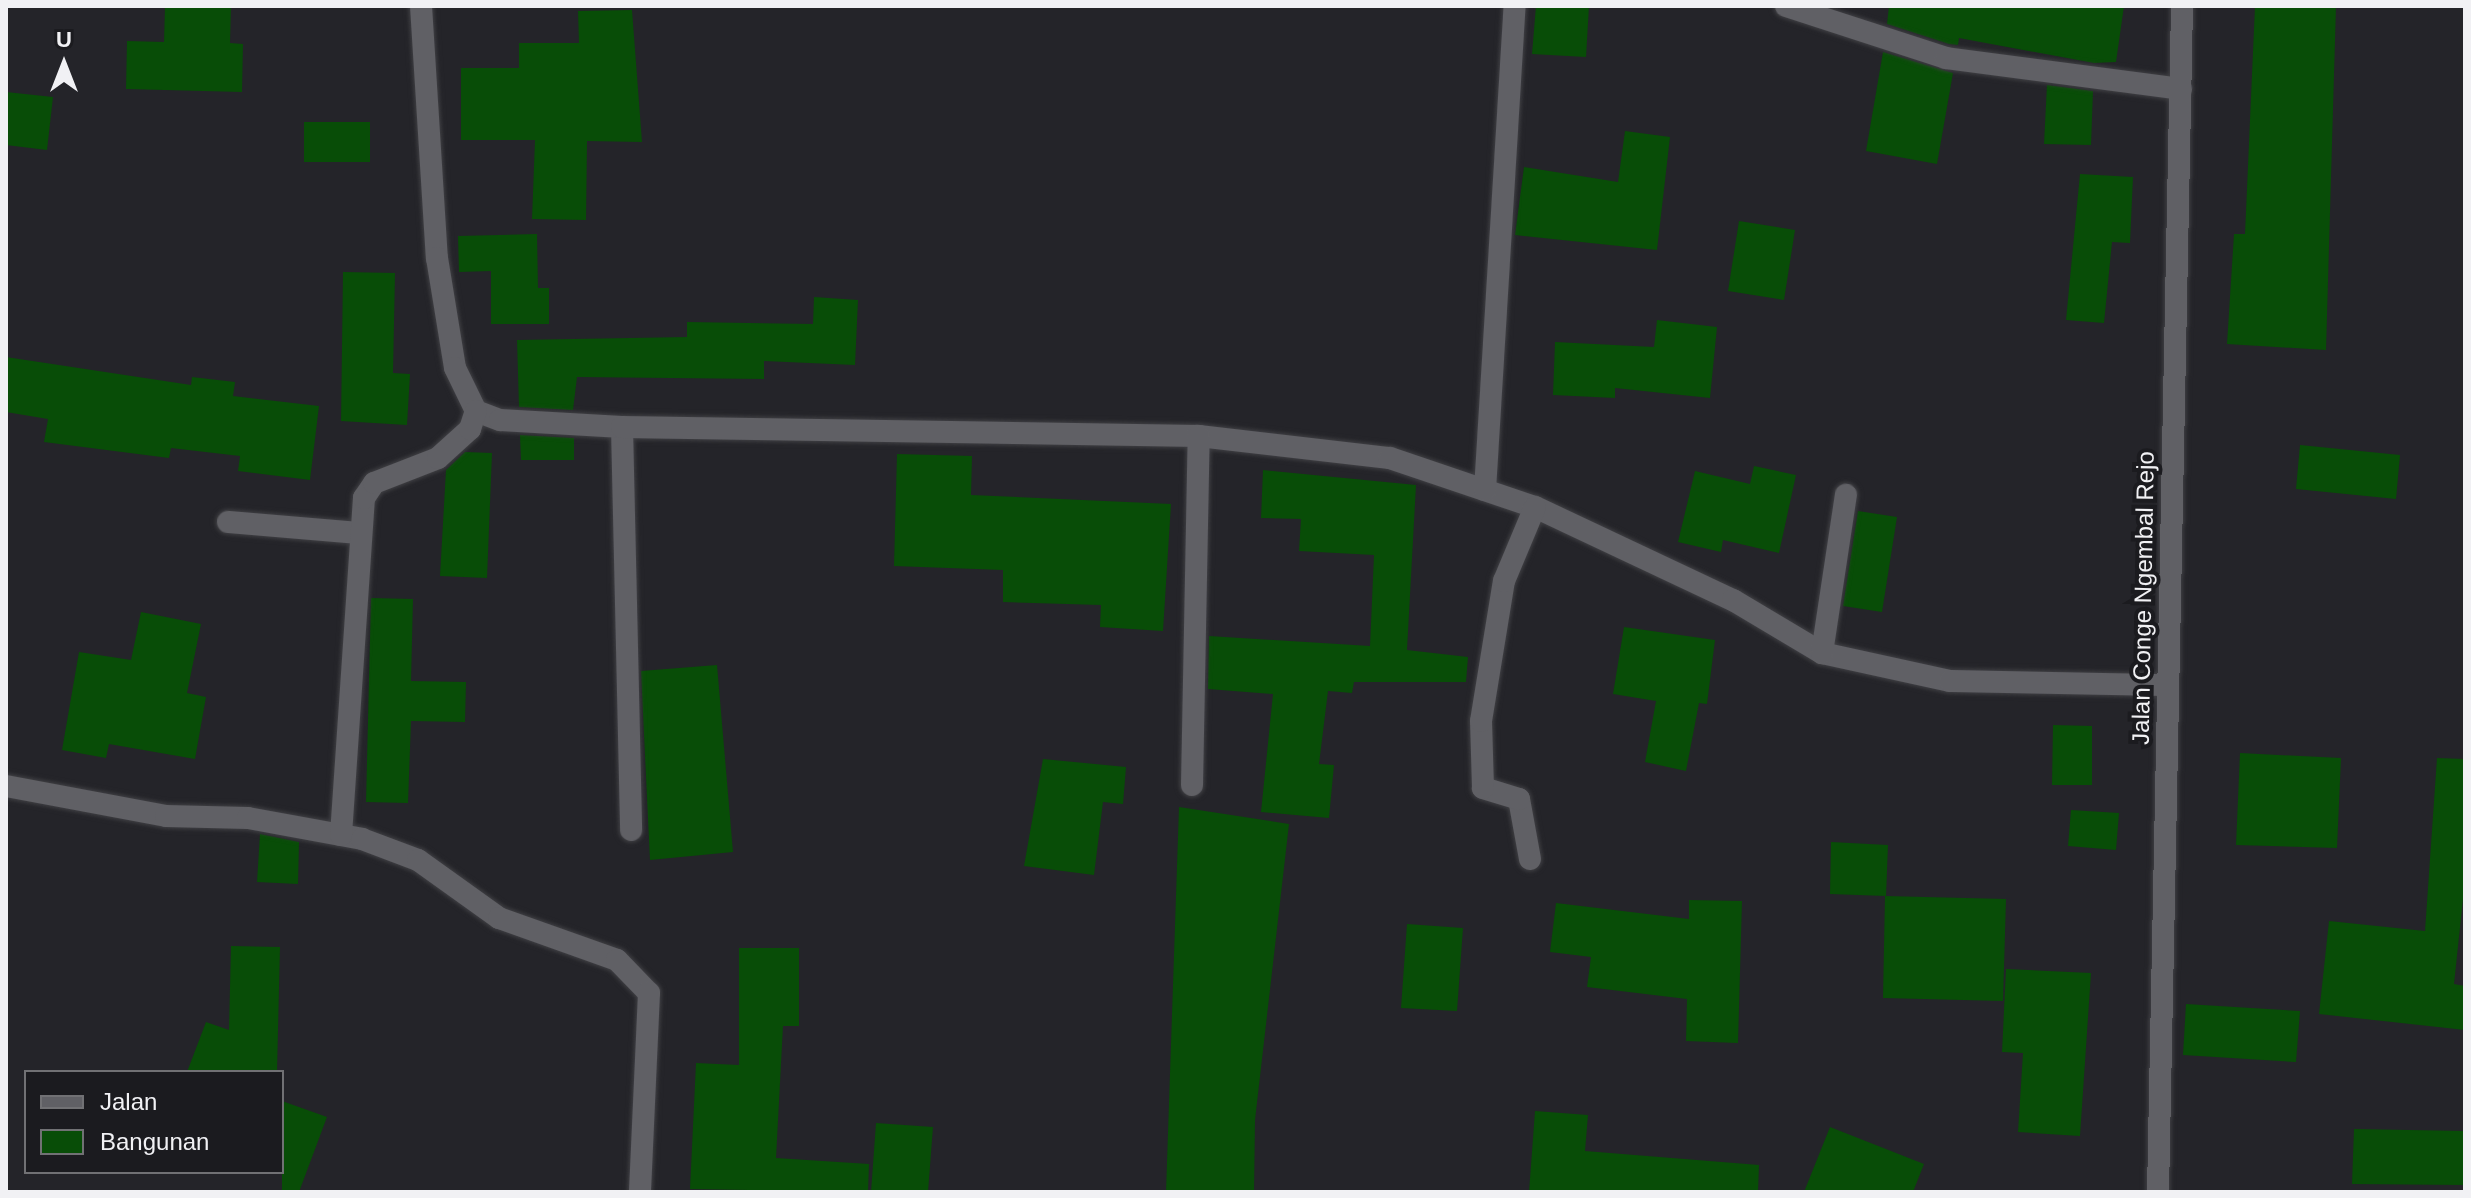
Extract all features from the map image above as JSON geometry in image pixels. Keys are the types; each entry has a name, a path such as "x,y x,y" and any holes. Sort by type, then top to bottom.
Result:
{"street":[{"path":"421,6 437,258 455,368 476,411 500,420 622,427 1199,436 1390,458 1535,507 1733,600 1822,653 1950,681 2167,685"},
{"path":"1485,490 1515,6"},
{"path":"1786,6 1946,58 2181,89"},
{"name":"Jalan Conge Ngembal Rejo","path":"2158,1192 2182,6"},
{"path":"341,835 364,498 374,483 438,458 470,429 476,411"},
{"path":"622,427 631,830"},
{"path":"1192,785 1199,436"},
{"path":"1822,653 1846,495"},
{"path":"1530,859 1519,799 1483,788 1481,721 1504,581 1535,507"},
{"path":"228,522 360,533"},
{"path":"6,786 166,816 248,818 341,835 418,860 499,918 617,960 649,993 640,1192"}],"building":[{"path":"165,6 231,6 230,43 243,44 242,92 126,89 127,41 164,42"},
{"path":"1536,6 1589,6 1586,57 1532,54"},
{"path":"1889,6 2124,6 2116,62 2094,63 1959,38 1958,45 1949,44 1887,24"},
{"path":"2255,6 2336,6 2326,350 2227,344 2234,234 2245,234"},
{"path":"632,10 642,142 587,141 586,220 532,219 535,140 461,140 461,68 519,68 519,43 579,43 578,11"},
{"path":"1883,52 1953,73 1937,164 1866,151"},
{"path":"2047,85 2093,91 2091,145 2044,144"},
{"path":"6,92 53,97 47,150 6,145"},
{"path":"304,122 370,122 370,162 304,162"},
{"path":"1625,131 1670,137 1657,250 1515,235 1524,167 1618,182"},
{"path":"2080,174 2133,177 2130,243 2112,242 2104,323 2066,320"},
{"path":"1739,221 1795,230 1784,300 1728,291"},
{"path":"537,234 538,288 549,288 549,324 491,324 491,271 459,272 458,236"},
{"path":"343,272 395,273 393,373 410,374 407,425 341,421"},
{"path":"814,297 858,300 855,365 764,361 764,379 577,377 573,410 519,407 517,340 687,337 687,322 813,324"},
{"path":"1657,320 1717,327 1710,398 1615,388 1615,398 1553,395 1555,342 1654,347"},
{"path":"6,357 191,385 192,377 235,382 233,396 319,406 310,480 238,471 240,456 171,448 169,458 44,442 48,419 6,412"},
{"path":"520,435 574,438 574,460 521,460"},
{"path":"2300,445 2400,455 2396,499 2296,489"},
{"path":"465,452 492,453 487,578 440,576 446,470"},
{"path":"897,454 972,456 971,495 1171,504 1163,631 1100,627 1101,605 1003,602 1003,570 894,566"},
{"path":"1754,466 1796,475 1779,553 1723,540 1721,552 1678,542 1695,471 1750,484"},
{"path":"1263,470 1416,485 1407,650 1468,657 1466,682 1354,682 1352,693 1328,691 1319,764 1334,765 1329,818 1261,812 1273,694 1208,689 1209,636 1370,646 1374,555 1299,551 1301,519 1261,518"},
{"path":"1858,511 1897,517 1882,612 1843,606"},
{"path":"371,598 413,599 411,681 466,682 465,722 411,721 408,803 366,802"},
{"path":"141,612 201,624 187,693 206,697 195,759 109,744 106,758 62,750 79,652 131,660"},
{"path":"1624,627 1715,640 1707,704 1699,703 1686,771 1645,762 1656,701 1613,694"},
{"path":"717,665 733,852 650,860 641,671"},
{"path":"2053,725 2092,726 2092,785 2052,785"},
{"path":"2240,753 2341,758 2337,848 2236,845"},
{"path":"2437,758 2465,759 2465,880 2454,984 2465,986 2465,1030 2319,1014 2329,921 2425,931"},
{"path":"1043,759 1126,767 1123,804 1103,802 1094,875 1024,866"},
{"path":"1179,807 1289,824 1255,1120 1254,1192 1166,1192"},
{"path":"2071,810 2119,813 2116,850 2068,846"},
{"path":"260,834 299,842 298,884 257,882"},
{"path":"1831,842 1888,845 1886,896 1830,894"},
{"path":"1885,896 2006,899 2003,1001 1883,998"},
{"path":"1689,900 1742,901 1738,1043 1686,1041 1687,999 1587,987 1591,957 1550,952 1556,903 1689,919"},
{"path":"1407,924 1463,928 1457,1011 1401,1008"},
{"path":"231,946 280,947 277,1070 188,1070 206,1022 229,1030"},
{"path":"739,948 799,948 799,1026 783,1026 776,1158 869,1164 868,1192 690,1189 696,1063 739,1065"},
{"path":"2006,969 2091,973 2080,1136 2018,1132 2023,1053 2002,1052"},
{"path":"2186,1004 2300,1011 2296,1062 2183,1055"},
{"path":"284,1102 327,1117 299,1192 282,1192"},
{"path":"1535,1111 1588,1115 1585,1151 1759,1165 1758,1192 1529,1192"},
{"path":"876,1123 933,1127 928,1192 871,1192"},
{"path":"1830,1127 1924,1164 1913,1192 1804,1192"},
{"path":"2354,1129 2465,1131 2465,1185 2352,1184"}]}
